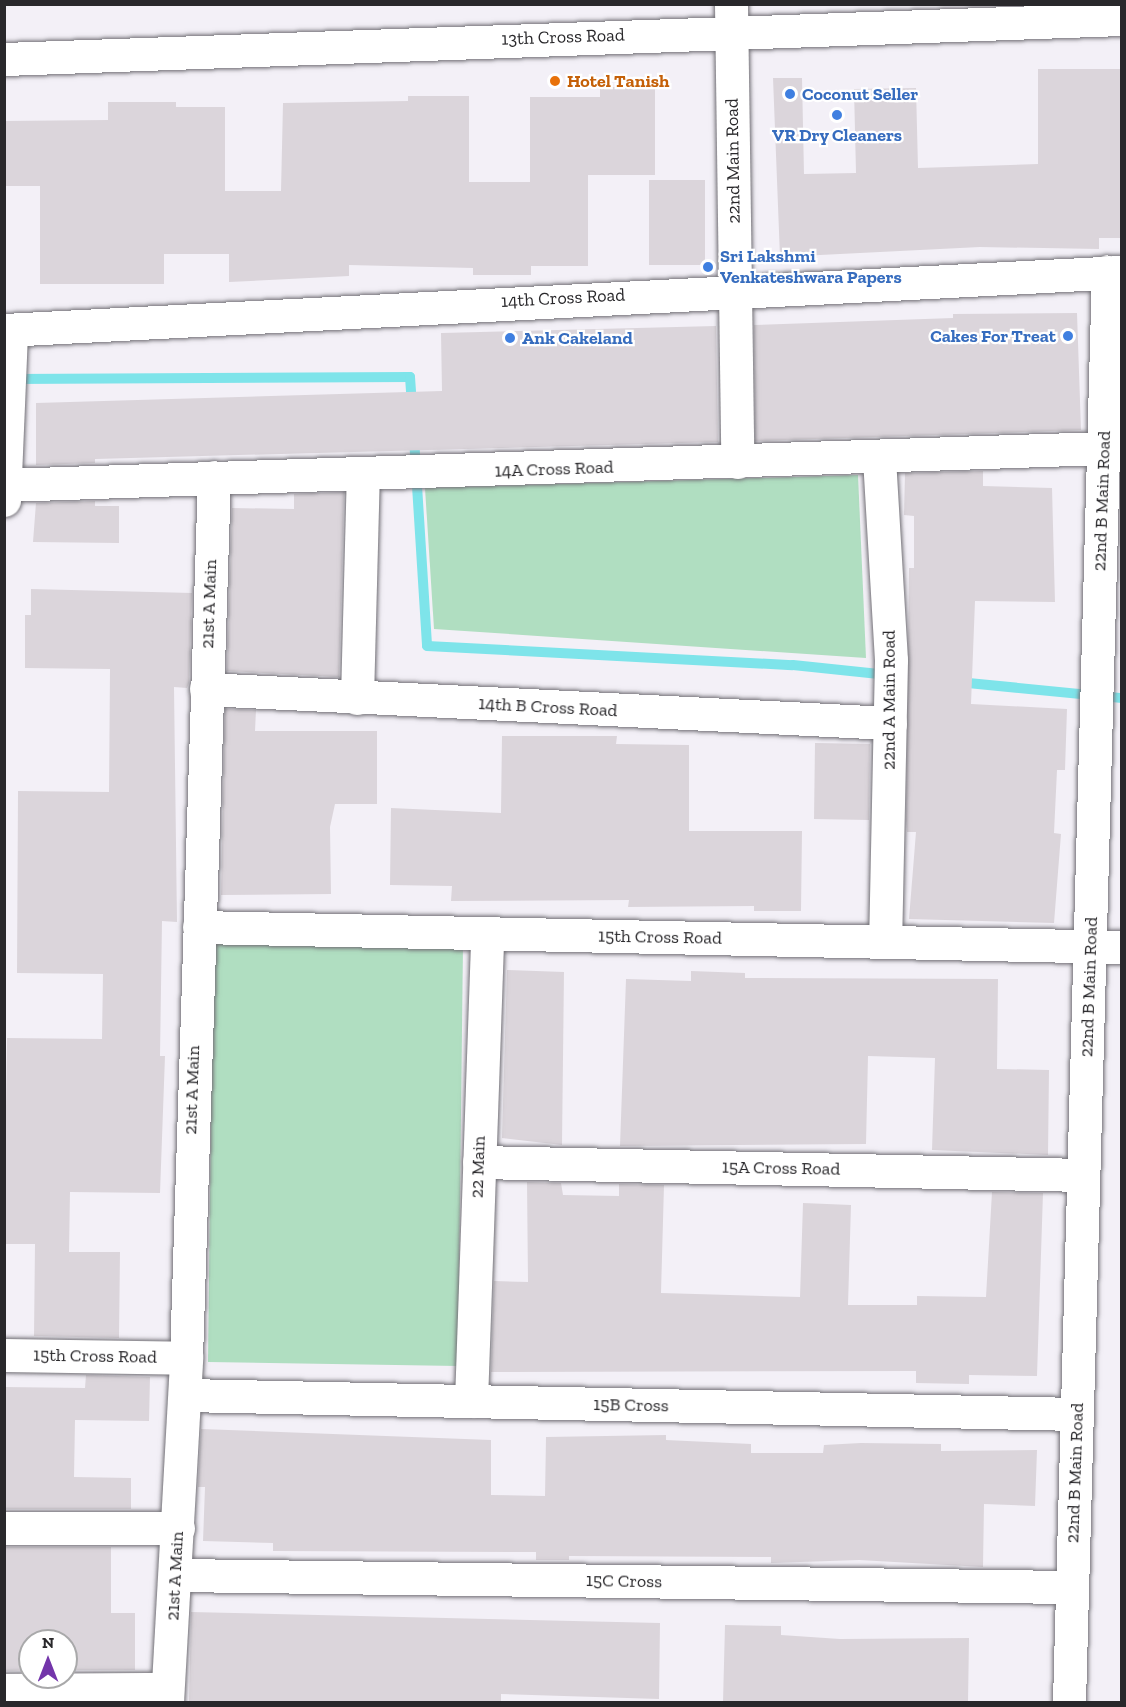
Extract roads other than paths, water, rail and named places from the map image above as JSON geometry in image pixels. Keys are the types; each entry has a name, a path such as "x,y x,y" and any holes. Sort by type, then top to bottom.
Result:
{"street":[{"name":"13th Cross Road","path":"4,58 732,17 956,14 1122,20"},
{"name":"22nd Main Road","path":"732,17 737,462"},
{"name":"14th Cross Road","path":"8,330 735,288 1115,272"},
{"name":"22nd B Main Road","path":"1069,1702 1083,1175 1106,947 1103,448 1115,272"},
{"path":"4,500 8,330"},
{"name":"14A Cross Road","path":"5,485 214,477 363,476 1103,448"},
{"name":"22nd A Main Road","path":"879,458 890,723 885,942"},
{"path":"357,698 363,476"},
{"name":"21st A Main","path":"167,1696 185,1395 214,477"},
{"name":"14th B Cross Road","path":"206,689 890,723"},
{"name":"15th Cross Road","path":"199,927 1106,947"},
{"name":"22 Main","path":"471,1401 487,933"},
{"name":"15A Cross Road","path":"478,1162 1083,1175"},
{"name":"15th Cross Road","path":"4,1355 186,1358"},
{"name":"15B Cross","path":"185,1395 1077,1414"},
{"path":"4,1528 178,1528"},
{"name":"15C Cross","path":"176,1575 1072,1587"},
{"path":"4,1690 167,1696"}],"waterway":[{"path":"12,379 410,377 412,404"},
{"path":"414,438 427,646 793,665 888,675"},
{"path":"958,682 1122,698"}],"place":[{"name":"Hotel Tanish","path":"555,81"},
{"name":"Coconut Seller","path":"790,94"},
{"name":"VR Dry Cleaners","path":"837,115"},
{"name":"Sri Lakshmi Venkateshwara Papers","path":"708,267"},
{"name":"Cakes For Treat","path":"1068,336"},
{"name":"Ank Cakeland","path":"510,338"}]}
